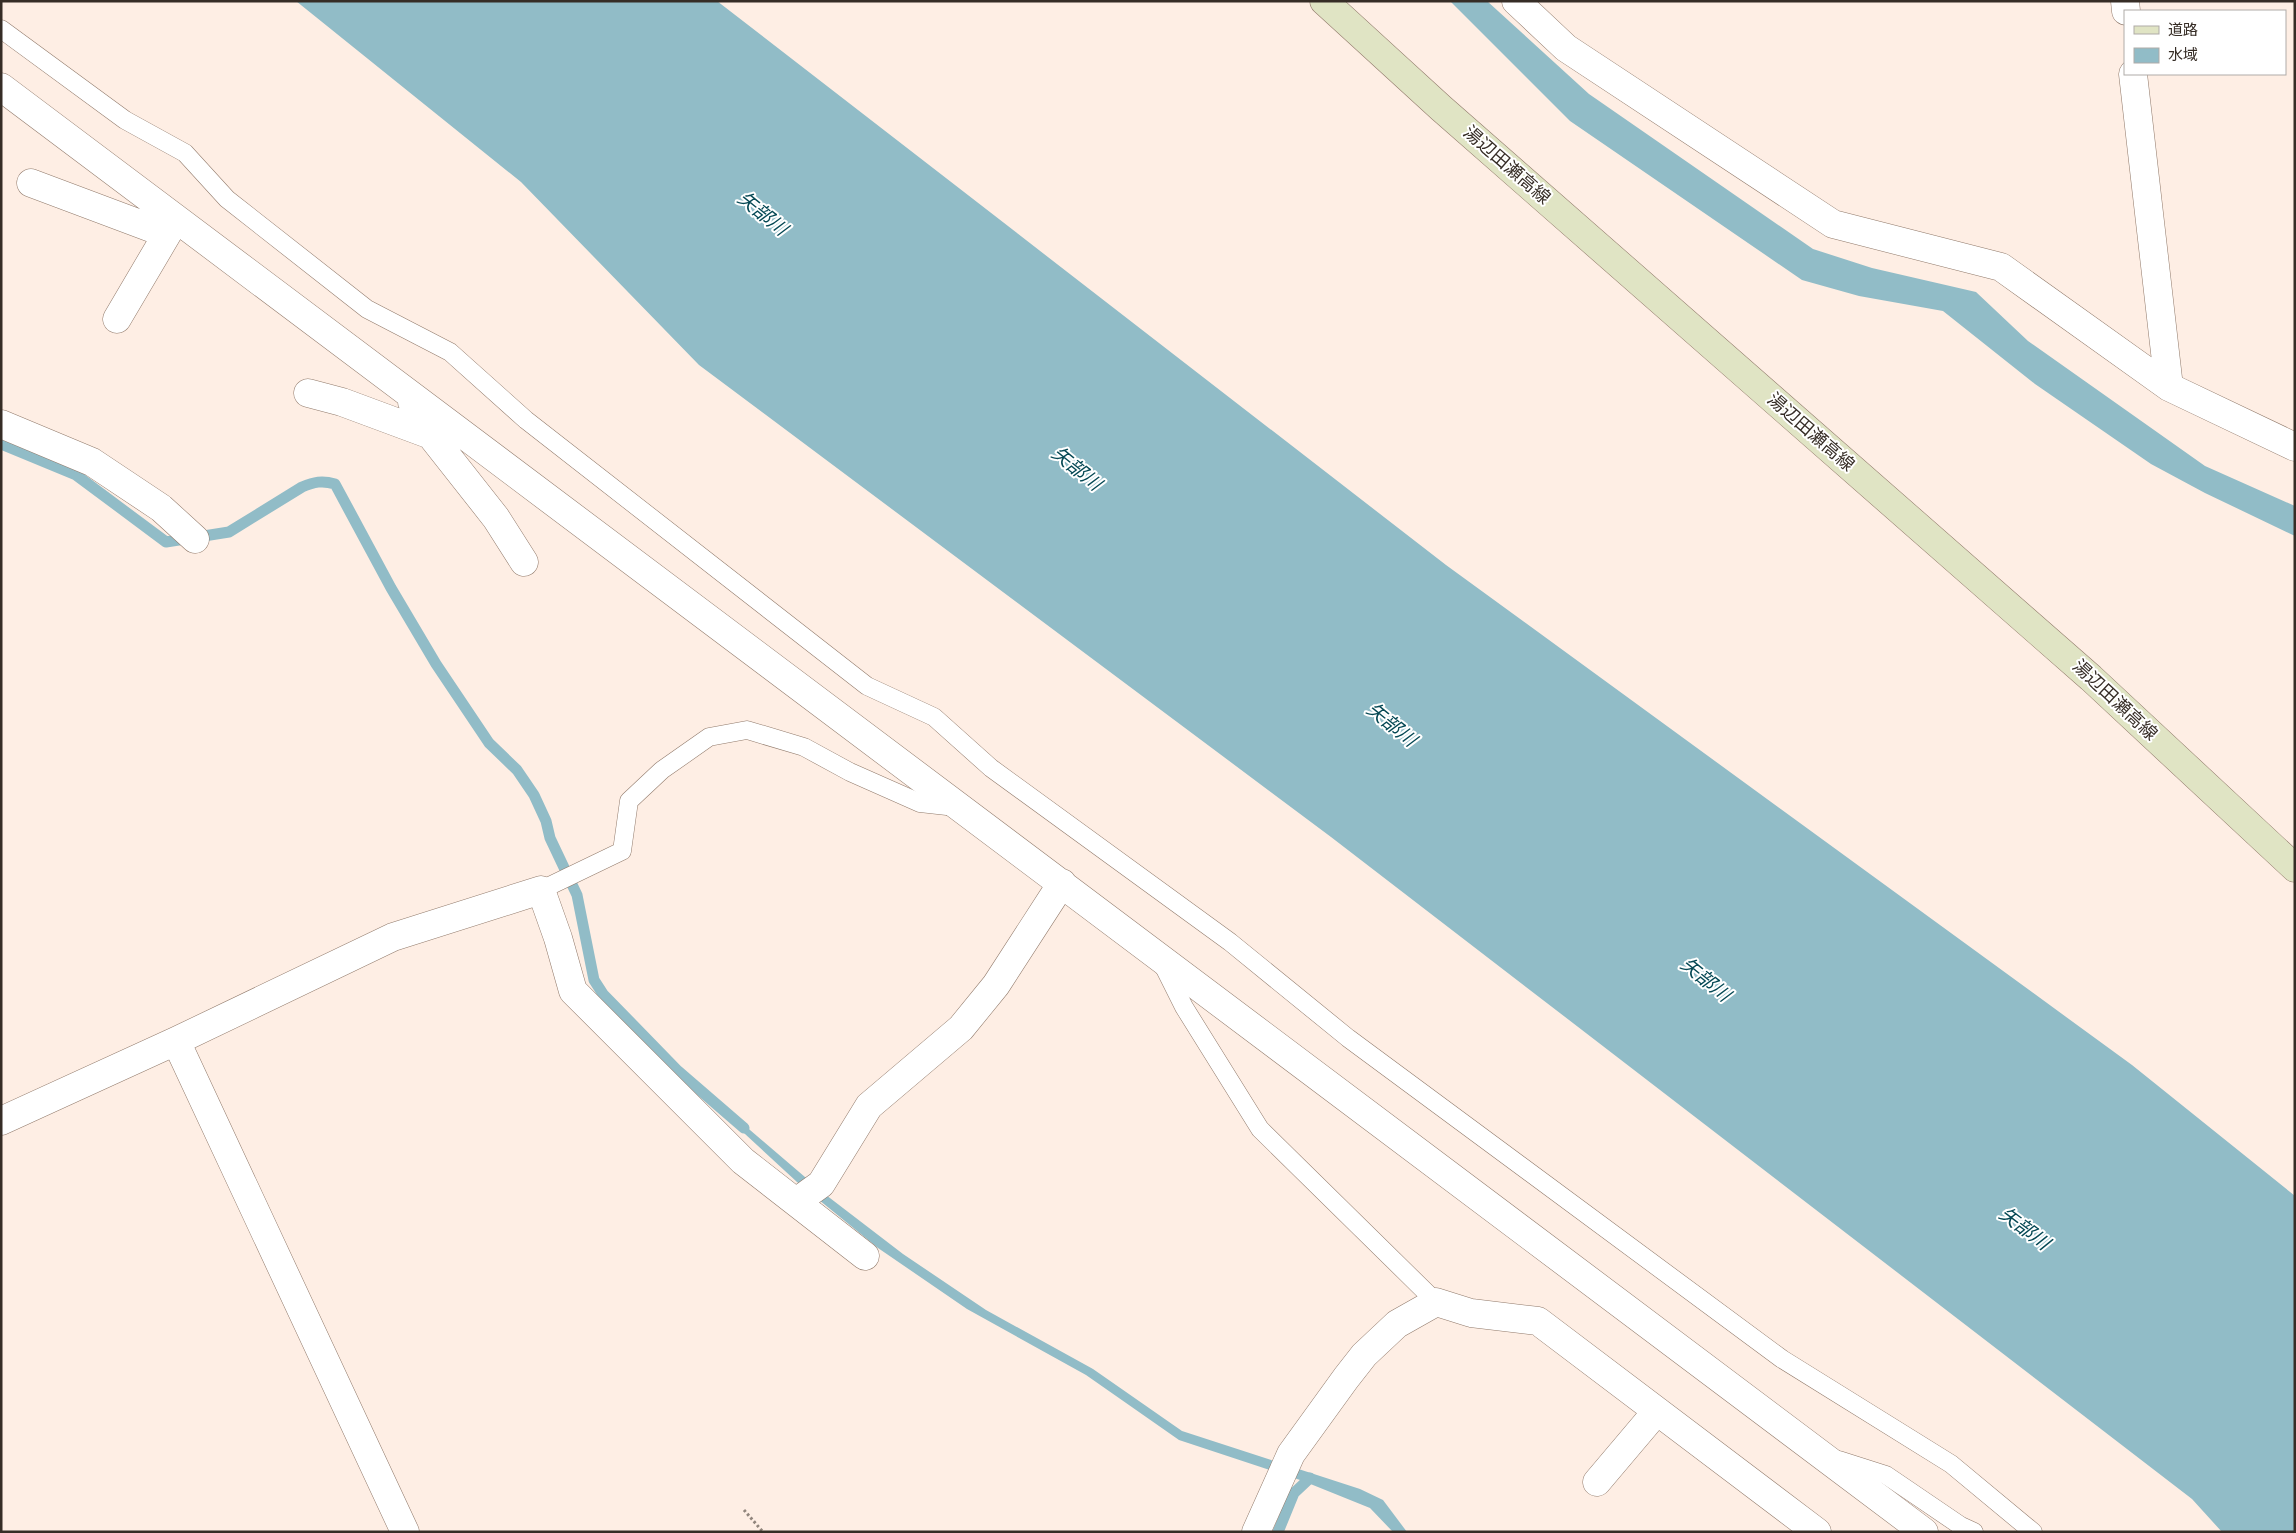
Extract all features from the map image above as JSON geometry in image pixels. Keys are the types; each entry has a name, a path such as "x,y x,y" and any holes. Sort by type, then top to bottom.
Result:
{"main road":[{"name":"湯辺田瀬高線","path":"1324,1 1441,108 2091,678 2295,868"}],"street":[{"path":"1516,1 1566,48 1833,224 2002,267 2169,387 2295,447"},
{"path":"2133,75 2169,387"},
{"path":"1,87 172,227 474,442 1924,1532"},
{"path":"30,183 172,227"},
{"path":"117,319 172,227"},
{"path":"406,392 433,438 496,518 524,562"},
{"path":"308,393 342,402 433,438 474,442"},
{"path":"1,424 92,462 162,508 195,539"},
{"path":"796,1202 821,1184 869,1106 961,1028 996,984 1062,884"},
{"path":"1,1121 176,1041 393,937 541,890 558,938 573,991 743,1161 865,1256"},
{"path":"176,1041 405,1532"},
{"path":"1256,1532 1291,1454 1346,1378 1364,1356 1397,1324 1436,1302 1471,1313 1538,1321 1817,1532"},
{"path":"1597,1482 1657,1411"}],"lane":[{"path":"1,29 125,120 186,153 227,200 367,309 450,352 526,420 867,686 934,717 991,768 1230,942 1356,1044 1782,1359 1951,1464 2033,1532"},
{"path":"541,890 622,851 629,801 662,770 709,737 747,730 804,747 850,772 920,803 960,807"},
{"path":"1159,957 1184,1007 1260,1129 1436,1302"},
{"path":"1823,1455 1886,1475 1961,1526 1974,1532"}],"path":[{"path":"744,1510 763,1532"}],"water":[{"name":"矢部川","path":"296,1 717,1 1446,565 2132,1065 2295,1196 2295,1532 2222,1532 2192,1499 1331,837 699,365 521,182"},
{"path":"1450,1 1487,1 1589,94 1813,249 1872,268 1976,292 2028,341 2205,466 2295,506 2295,536 2205,493 2151,464 2035,384 1943,311 1859,296 1802,280 1570,121"},
{"path":"736,1118 826,1195 903,1254 986,1310 1093,1369 1182,1431 1360,1489 1383,1500 1407,1532 1393,1532 1370,1508 1303,1481 1179,1440 1086,1375 967,1309 878,1248 797,1182 732,1122"}],"waterway":[{"path":"1,444 76,475 166,542 229,532 302,487 318,482 335,484 391,588 436,664 489,743 517,770 534,795 546,821 550,838 577,895 594,980 603,994 678,1071 744,1128"},
{"path":"1278,1532 1294,1493 1310,1478"}]}
